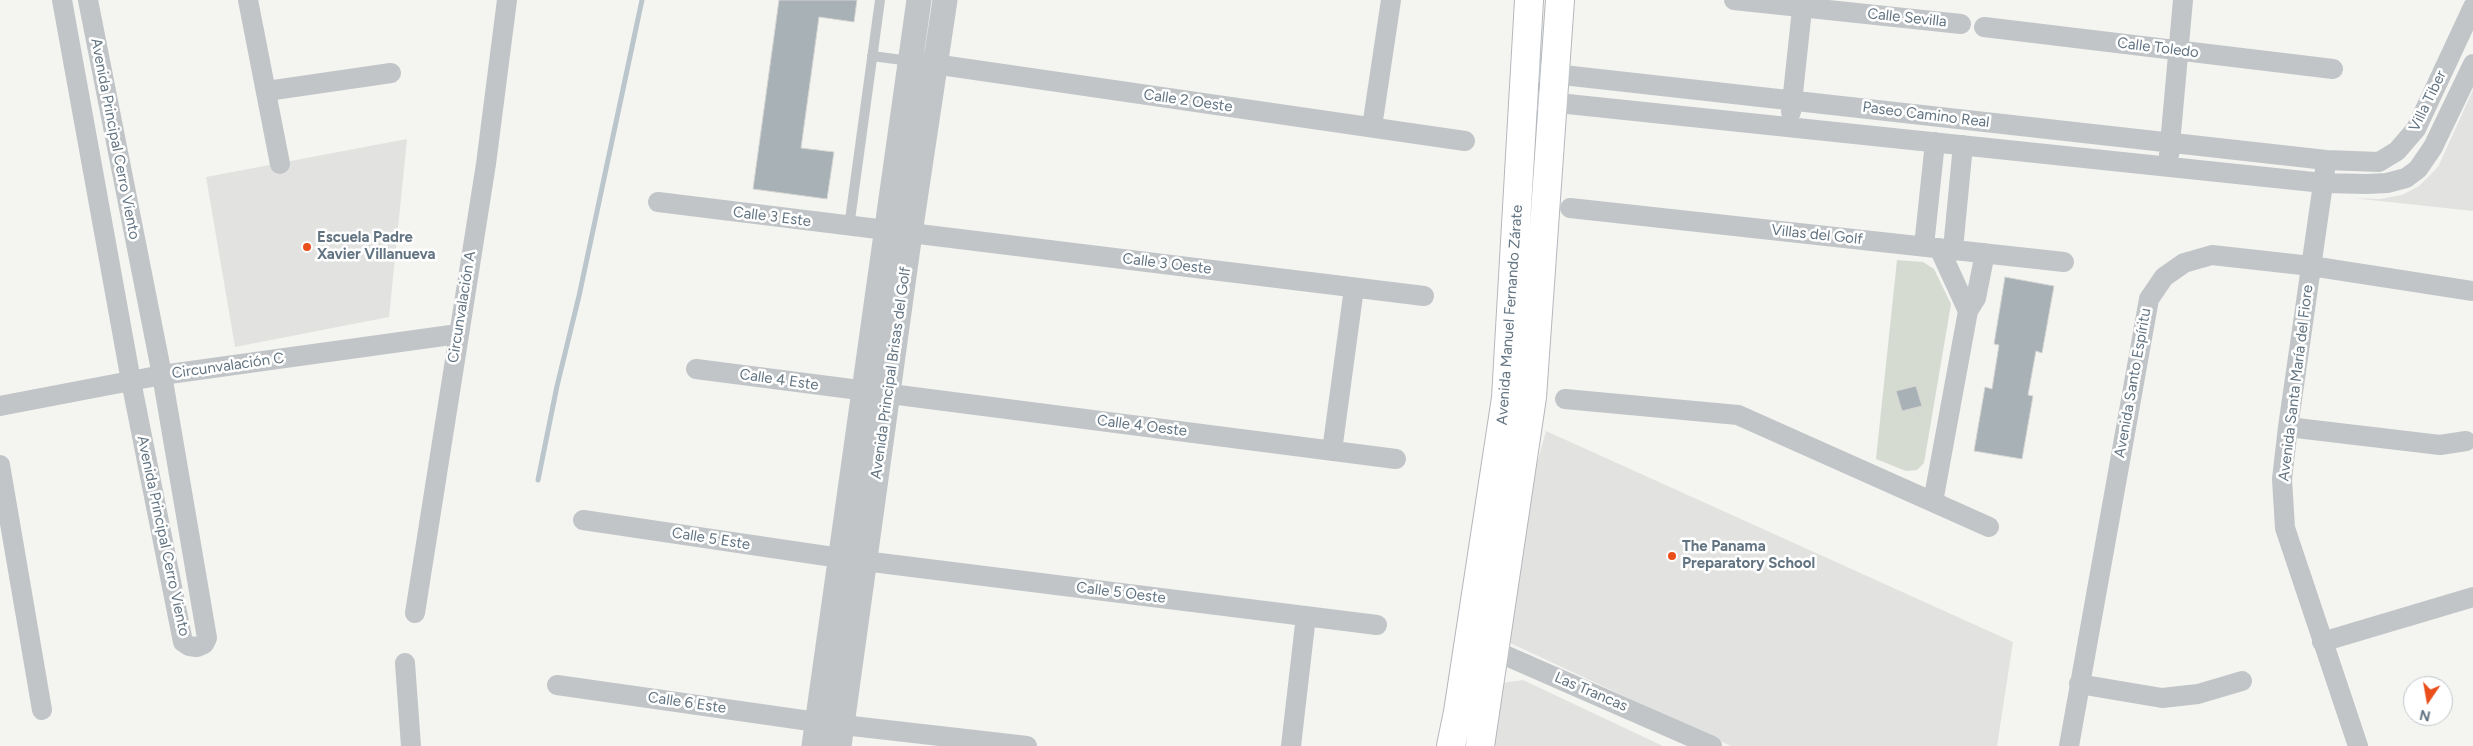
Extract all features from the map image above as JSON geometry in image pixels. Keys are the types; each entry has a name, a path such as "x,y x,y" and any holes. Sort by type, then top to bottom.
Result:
{"main road":[{"name":"Avenida Manuel Fernando Zárate","path":"1480,746 1480,649 1506,398 1527,71 1529,0"},
{"name":"Avenida Manuel Fernando Zárate","path":"1450,746 1458,712 1480,649 1532,397 1560,0"}],"street":[{"name":"Avenida Principal Cerro Viento","path":"62,0 131,381 183,642 189,646 197,647 204,644 207,638 162,375 88,0"},
{"path":"248,0 280,164"},
{"name":"Circunvalación A","path":"415,613 486,164 507,0"},
{"name":"Avenida Principal Brisas del Golf","path":"814,746 919,0"},
{"name":"Avenida Principal Brisas del Golf","path":"841,735 910,233 945,0"},
{"path":"1372,127 1391,0"},
{"name":"Calle Sevilla","path":"1734,0 1802,4 1961,24"},
{"path":"2168,166 2183,0"},
{"path":"1791,128 1792,99 1802,4"},
{"name":"Villa Tiber","path":"2326,160 2379,162 2406,143 2416,129 2473,7"},
{"name":"Calle Toledo","path":"1984,27 2332,69"},
{"name":"Calle 2 Oeste","path":"910,61 1465,140"},
{"name":"Villa Tiber","path":"2323,183 2387,183 2406,178 2418,169 2433,148 2473,64"},
{"name":"Paseo Camino Real","path":"1527,71 1554,72 2326,160"},
{"path":"266,91 391,73"},
{"name":"Paseo Camino Real","path":"1524,100 2323,183"},
{"path":"1935,142 1938,248 1968,311"},
{"path":"1938,248 1964,145"},
{"name":"Avenida Santa María del Fiore","path":"2326,160 2282,479 2284,528 2358,746"},
{"name":"Calle 3 Este","path":"658,202 885,231"},
{"name":"Villas del Golf","path":"1570,208 2064,262"},
{"name":"Calle 3 Oeste","path":"885,231 1424,296"},
{"path":"1933,502 1968,311 1976,298 1985,253"},
{"name":"Avenida Santo Espíritu","path":"2069,746 2149,299 2164,277 2184,263 2212,255 2311,266 2473,291"},
{"path":"1332,450 1354,288"},
{"name":"Circunvalación C","path":"0,406 162,375 458,334"},
{"name":"Calle 4 Este","path":"696,369 889,393"},
{"name":"Calle 4 Oeste","path":"889,393 1396,459"},
{"path":"1565,400 1738,415 1989,527"},
{"path":"2288,427 2440,445 2466,441"},
{"path":"0,465 42,710"},
{"name":"Calle 5 Este","path":"583,520 866,561"},
{"name":"Calle 5 Oeste","path":"866,561 1376,625"},
{"path":"2322,642 2473,597"},
{"path":"1291,746 1306,616"},
{"name":"Las Trancas","path":"1480,649 1712,746"},
{"path":"405,663 410,746"},
{"path":"2079,684 2162,698 2198,694 2242,681"},
{"name":"Calle 6 Este","path":"557,685 817,722 841,735 1027,746"}],"lane":[{"path":"850,227 880,0"},
{"path":"872,56 910,61"}],"shaded area":[{"path":"2473,90 2473,211 2352,198 2380,199 2402,195 2419,186 2438,167"},
{"name":"Escuela Padre Xavier Villanueva","path":"407,139 389,317 235,347 206,177"},
{"path":"1897,260 1923,262 1934,269 1951,304 1924,463 1917,470 1906,471 1876,459"},
{"name":"The Panama Preparatory School","path":"1546,431 2013,642 1997,746 1731,746 1508,642 1535,471"},
{"path":"1523,680 1663,746 1490,746 1502,683"}],"building":[{"path":"779,0 857,0 854,22 819,17 801,148 834,152 827,199 753,189"},
{"path":"2005,277 2054,286 2042,353 2036,351 2028,395 2033,396 2022,459 1974,451 1985,387 1992,389 1999,345 1994,344"},
{"path":"1916,386 1922,406 1902,411 1896,391"}],"waterway":[{"path":"538,480 642,0"}],"place":[{"name":"Escuela Padre Xavier Villanueva","path":"307,247"},
{"name":"The Panama Preparatory School","path":"1672,556"}]}
